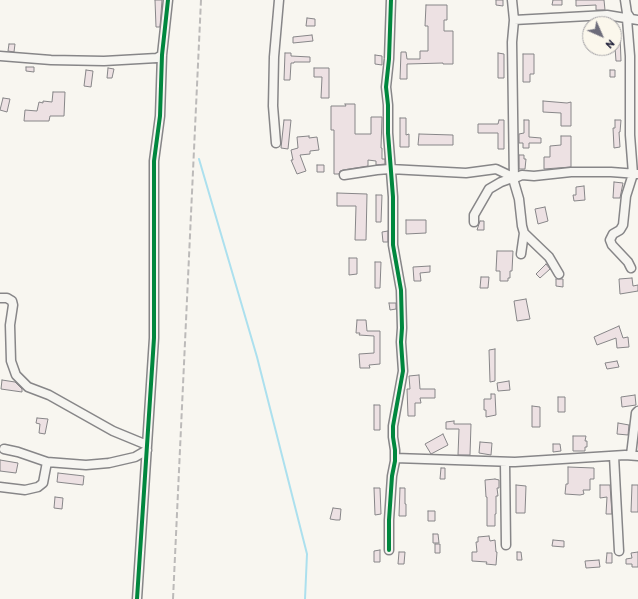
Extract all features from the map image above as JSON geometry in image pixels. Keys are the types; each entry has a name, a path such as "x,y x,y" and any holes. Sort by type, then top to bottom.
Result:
{"street":[{"path":"137,599 154,338 154,161 160,116 162,55 168,0"},
{"path":"276,143 273,99 274,57 279,0"},
{"path":"389,550 389,520 392,476 395,458 393,426 403,371 401,342 402,300 392,225 393,197 390,169 386,82 389,59 391,0"},
{"path":"512,0 514,20 512,50 514,182 519,199 524,233 521,254"},
{"path":"625,0 627,13 632,19 630,56 630,135 636,174 626,196 623,225 620,230 613,234 610,240 612,245 628,262 631,268"},
{"path":"514,20 606,15 632,19"},
{"path":"0,56 52,60 104,61 157,58 162,55"},
{"path":"344,175 390,169 466,173 496,169 515,177"},
{"path":"474,222 474,216 489,189 500,182 522,174 534,176 570,172 612,172 636,174"},
{"path":"524,233 549,257 559,274"},
{"path":"0,298 7,298 12,301 13,305 10,325 11,361 16,375 28,386 49,395 112,431 147,448"},
{"path":"395,458 505,462 634,455 636,413 638,411"},
{"path":"4,449 47,462 86,465 109,463 135,457 147,448"},
{"path":"614,456 619,551"},
{"path":"0,487 25,490 38,487 43,483 47,462"},
{"path":"505,462 506,545"}],"building":[{"path":"155,0 162,0 160,27 156,27"},
{"path":"496,0 503,0 503,6 496,5"},
{"path":"553,0 562,0 562,5 552,5"},
{"path":"576,0 604,0 605,10 596,10 596,5 576,6"},
{"path":"426,5 447,5 447,20 444,20 444,31 453,31 453,64 407,64 407,79 400,79 401,52 406,52 407,59 420,59 420,51 428,51 428,26 425,26"},
{"path":"307,18 315,19 315,26 306,26"},
{"path":"312,35 313,41 293,43 293,37"},
{"path":"9,44 15,44 14,52 8,51"},
{"path":"285,53 291,53 291,56 310,57 310,62 291,63 290,80 284,80"},
{"path":"498,53 504,54 504,78 498,78"},
{"path":"523,54 534,54 534,74 530,74 530,82 523,82"},
{"path":"375,55 382,56 382,65 375,64"},
{"path":"616,56 621,56 621,61 616,61"},
{"path":"26,67 34,67 34,72 26,71"},
{"path":"108,68 114,69 112,78 107,78"},
{"path":"314,68 329,68 329,98 321,98 322,77 314,77"},
{"path":"86,70 93,71 91,87 84,86"},
{"path":"610,70 615,70 615,77 610,77"},
{"path":"53,92 65,92 64,116 50,116 49,121 24,121 25,110 37,111 39,102 52,102"},
{"path":"3,98 10,99 7,112 0,110"},
{"path":"543,101 571,102 571,126 561,126 561,113 543,112"},
{"path":"345,104 355,104 355,134 371,134 371,117 382,117 381,148 382,159 385,159 385,164 376,165 376,161 368,160 368,166 343,170 340,171 339,174 334,174 334,130 331,130 331,106 346,106"},
{"path":"400,118 406,118 406,135 409,134 409,147 400,147"},
{"path":"284,120 291,120 288,149 281,148"},
{"path":"499,120 504,120 504,149 498,149 498,133 478,133 478,124 498,124"},
{"path":"524,120 529,120 529,137 541,138 541,143 529,143 529,148 523,148 523,143 519,143 519,134 524,133"},
{"path":"615,120 621,120 619,132 620,147 614,148 613,128 615,128"},
{"path":"419,134 453,135 453,145 418,145"},
{"path":"309,136 309,138 317,137 319,150 310,151 310,154 300,155 306,171 297,174 291,160 293,160 291,150 298,148 297,137"},
{"path":"561,136 571,136 571,167 544,169 544,157 550,157 550,146 561,145"},
{"path":"519,155 524,155 524,159 526,159 525,169 519,169"},
{"path":"317,165 324,165 324,172 317,172"},
{"path":"614,182 623,183 620,198 613,198"},
{"path":"584,186 585,200 574,201 573,195 576,195 576,187"},
{"path":"337,193 367,194 366,240 355,240 356,206 337,206"},
{"path":"376,195 382,195 381,222 376,222"},
{"path":"545,207 548,221 538,224 535,209"},
{"path":"406,220 426,220 426,233 406,234"},
{"path":"480,221 484,221 484,230 477,230"},
{"path":"388,231 388,242 383,242 382,232"},
{"path":"497,251 513,251 512,271 510,271 510,278 508,278 508,281 500,281 500,271 496,271"},
{"path":"349,258 357,258 357,274 349,275"},
{"path":"375,262 381,262 380,288 375,288"},
{"path":"546,264 550,269 540,278 536,274"},
{"path":"430,266 430,272 420,273 421,281 414,281 413,267"},
{"path":"481,277 489,277 488,288 480,288"},
{"path":"632,278 633,286 638,285 638,291 620,294 619,279"},
{"path":"556,279 563,279 563,287 556,286"},
{"path":"526,299 530,319 517,321 514,301"},
{"path":"389,303 396,303 396,309 390,310"},
{"path":"357,320 366,320 367,331 380,331 380,364 369,365 370,368 360,368 359,354 374,353 374,336 359,335 360,333 356,333"},
{"path":"619,326 623,338 628,337 629,347 617,348 616,338 597,345 594,337"},
{"path":"495,349 495,381 490,382 489,350"},
{"path":"617,361 619,367 607,369 605,363"},
{"path":"419,375 420,389 435,389 435,398 420,398 421,403 415,403 415,416 408,416 407,389 410,389 409,376"},
{"path":"2,380 15,382 22,389 22,392 1,389"},
{"path":"509,381 510,390 498,391 497,383"},
{"path":"491,394 495,394 496,415 486,417 486,410 484,410 484,399 491,399"},
{"path":"635,395 636,405 622,407 621,397"},
{"path":"558,397 565,397 565,412 558,412"},
{"path":"374,405 380,405 380,430 374,430"},
{"path":"532,406 540,407 540,427 532,427"},
{"path":"37,418 48,419 45,434 39,433 40,424 36,423"},
{"path":"454,421 454,424 471,424 470,455 458,455 459,429 446,429 446,422"},
{"path":"618,423 629,425 628,435 617,434"},
{"path":"443,434 448,445 431,454 425,444"},
{"path":"573,436 586,436 585,441 587,441 587,447 585,447 585,451 573,451"},
{"path":"480,442 492,443 491,455 479,453"},
{"path":"553,444 560,444 561,451 553,452"},
{"path":"0,460 18,463 16,473 0,471"},
{"path":"568,467 594,468 594,479 590,479 590,490 583,490 584,494 580,495 565,494 566,484 568,484"},
{"path":"441,468 445,468 445,479 440,479"},
{"path":"58,473 84,476 83,485 57,482"},
{"path":"485,480 499,480 499,488 497,488 498,496 496,496 495,526 487,526 487,497"},
{"path":"516,485 526,486 525,513 516,513"},
{"path":"600,485 610,485 612,514 606,514 607,497 600,498"},
{"path":"632,485 638,485 638,512 631,512"},
{"path":"374,488 380,488 381,514 375,515"},
{"path":"400,488 405,488 406,516 399,516"},
{"path":"55,497 63,498 62,509 54,508"},
{"path":"333,508 341,509 340,520 330,519"},
{"path":"428,511 435,511 435,521 428,521"},
{"path":"433,534 438,534 439,543 433,543"},
{"path":"489,536 490,541 495,540 497,552 496,565 486,564 487,562 472,561 472,552 477,552 476,542 478,542 478,537"},
{"path":"553,540 564,541 564,547 552,546"},
{"path":"435,544 440,544 440,553 435,553"},
{"path":"380,550 380,562 374,562 374,551"},
{"path":"399,552 405,552 404,564 398,564"},
{"path":"517,552 521,552 522,560 517,560"},
{"path":"638,552 638,567 632,567 632,564 626,564 626,559 632,558 631,553"},
{"path":"607,553 612,553 612,563 606,563"},
{"path":"599,560 600,567 586,568 585,561"}],"waterway":[{"path":"199,159 257,357 307,554 305,599"}],"railway":[{"path":"173,599 201,0"}],"cycle path":[{"path":"137,599 154,338 154,161 160,116 162,55 168,0"},
{"path":"389,550 389,520 392,476 395,461 393,426 403,371 401,342 401,290 393,245 393,197 386,87 389,59 391,0"}]}
